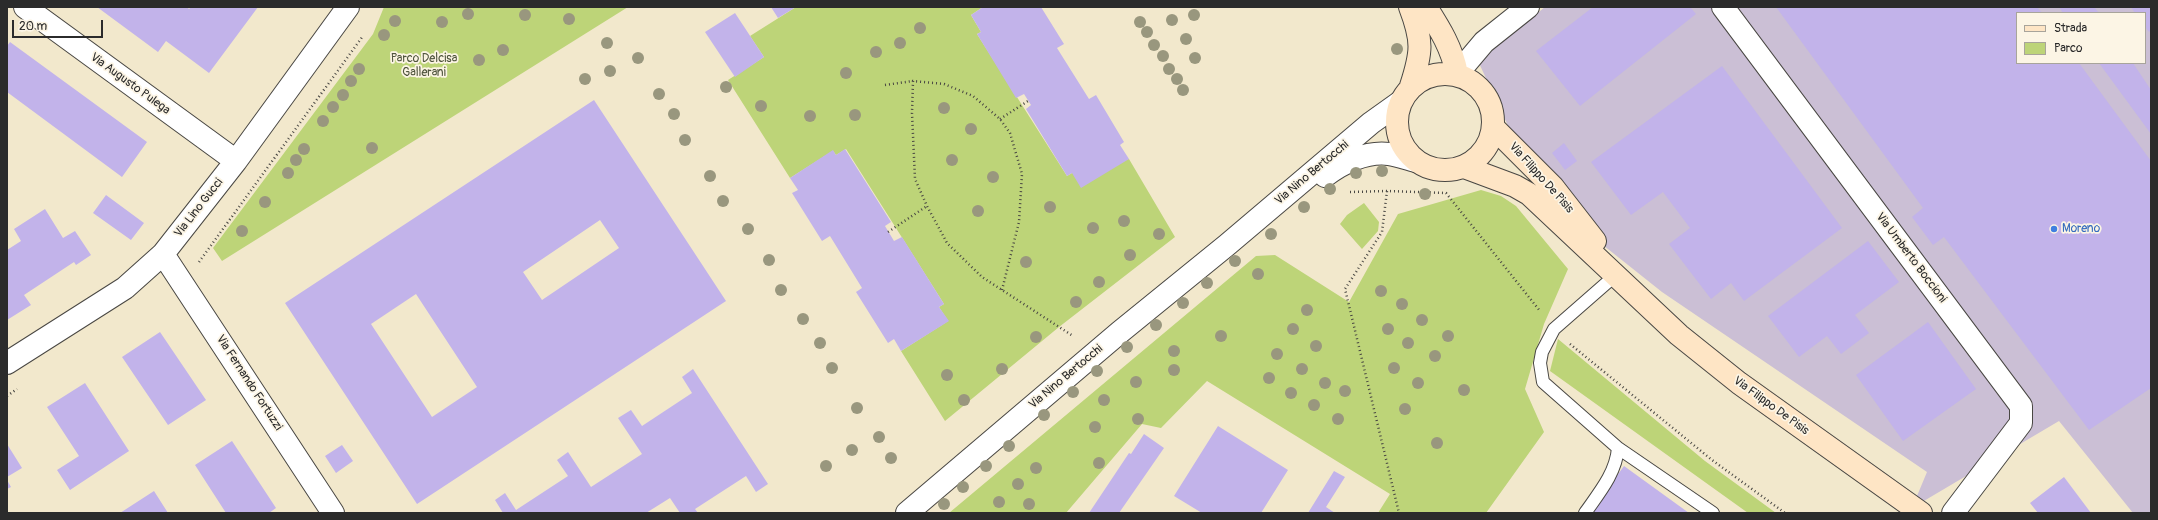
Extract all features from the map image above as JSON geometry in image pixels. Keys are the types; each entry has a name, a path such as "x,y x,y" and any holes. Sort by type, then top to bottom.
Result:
{"street":[{"name":"Via Augusto Pulega","path":"25,7 236,161"},
{"name":"Via Lino Gucci","path":"7,364 125,288 163,254 236,161 348,7"},
{"path":"1405,95 1420,58 1418,34 1410,7"},
{"path":"1426,7 1446,38 1454,57 1457,74"},
{"path":"1457,74 1484,42 1528,7"},
{"name":"Via Umberto Boccioni","path":"1722,7 2021,406 2020,424 1953,513"},
{"name":"Via Nino Bertocchi","path":"907,513 1120,332 1227,245 1405,95 1422,79 1435,74 1457,74 1474,82 1485,94 1492,108 1493,127 1487,145 1478,157 1464,166 1449,170 1439,170 1416,161 1388,154 1374,154 1354,159 1334,169 1227,245"},
{"name":"Via Nino Bertocchi","path":"1405,95 1396,122 1397,133 1405,149 1416,161"},
{"name":"Via Filippo De Pisis","path":"1493,127 1553,187 1621,279"},
{"name":"Via Filippo De Pisis","path":"1464,166 1515,186 1528,194 1621,279 1678,335 1739,383 1921,513"},
{"name":"Via Fernando Fortuzzi","path":"163,254 333,513"}],"lane":[{"path":"1621,279 1554,329 1542,352 1540,363 1543,382 1618,448 1713,513"},
{"path":"1585,513 1608,480 1617,459 1618,448"}],"path":[{"path":"913,81 912,113 915,179 927,206 947,243 982,277 1075,338"},
{"path":"885,85 913,81 944,84 972,96 1000,119 1010,133 1022,174 1019,222 1002,290"},
{"path":"1000,119 1028,101"},
{"path":"1387,191 1382,232 1345,289 1399,513"},
{"path":"888,232 927,206"}],"shaded area":[{"path":"1545,7 2151,7 2151,513 2133,513 2059,421 1912,508 1927,472 1662,292 1540,195 1478,61"}],"green space":[{"name":"Parco Delcisa Gallerani","path":"384,7 628,7 222,261 213,248 373,34"},
{"path":"796,7 983,7 971,15 981,32 977,34 1067,176 1072,173 1129,159 1175,237 1059,327 945,421 901,351 948,321 939,307 944,304 846,149 836,155 833,151 790,178 728,80 764,57 750,36"},
{"path":"1481,190 1501,196 1516,206 1568,269 1544,324 1525,389 1544,432 1486,513 1378,513 1390,494 1207,381 1161,428 1142,424 1066,513 949,513 1256,256 1275,255 1349,302 1398,214"},
{"path":"1364,203 1379,222 1378,231 1362,249 1340,224 1347,215"},
{"path":"1558,339 1705,461 1776,513 1748,513 1550,371"}],"building":[{"path":"97,7 187,7 189,9 191,7 258,7 209,73 166,41 158,52"},
{"path":"771,7 796,7 778,18"},
{"path":"983,7 1041,7 1064,44 1057,48 1089,99 1096,95 1124,142 1120,145 1129,159 1081,188 1072,173 1067,176 1026,109 1031,105 1024,94 1016,98 977,34 981,32 971,15"},
{"path":"1593,7 1690,7 1696,14 1580,106 1536,51"},
{"path":"1776,7 2037,7 2041,12 2016,12 2016,64 2080,64 2151,161 2151,388 2089,430 1944,237 1933,245 1912,217 1923,208"},
{"path":"2059,7 2094,7 2098,12 2062,12"},
{"path":"2131,7 2151,7 2151,30 2149,32 2146,28 2146,12 2134,12"},
{"path":"735,13 764,57 735,77 705,32"},
{"path":"10,42 147,142 122,177 7,92 7,46"},
{"path":"2100,64 2134,64 2151,90 2151,134"},
{"path":"1722,66 1842,228 1744,301 1731,283 1711,299 1669,244 1690,228 1663,192 1631,215 1591,162"},
{"path":"594,100 726,301 417,504 285,303","holes":["600,220 619,248 542,300 523,272","416,294 477,387 432,417 371,324"]},
{"path":"1564,143 1577,161 1565,170 1552,153"},
{"path":"845,149 891,222 885,226 894,241 902,237 944,304 939,307 949,321 901,351 894,339 888,343 856,292 862,288 830,236 822,241 792,193 798,190 790,178 833,150 836,155"},
{"path":"106,195 144,223 131,240 93,213"},
{"path":"45,209 63,238 75,231 91,255 76,265 74,262 24,295 31,305 7,320 7,250 21,241 14,229"},
{"path":"1868,241 1899,282 1855,315 1869,333 1841,354 1827,336 1799,357 1768,316"},
{"path":"1928,322 1976,389 1903,441 1856,375"},
{"path":"160,332 206,400 168,425 122,357"},
{"path":"693,369 768,484 756,492 746,476 695,509 698,513 680,513 670,498 646,513 503,513 495,500 505,493 516,510 568,476 557,460 568,452 591,487 642,454 618,418 631,410 642,426 692,393 682,377"},
{"path":"85,383 129,451 70,490 57,470 79,456 47,407"},
{"path":"1218,426 1288,470 1261,513 1202,513 1174,496"},
{"path":"1144,434 1164,448 1119,513 1089,513 1129,453 1131,454"},
{"path":"232,441 276,508 269,513 226,513 195,465"},
{"path":"7,444 22,468 7,477"},
{"path":"342,445 353,461 336,473 325,456"},
{"path":"1624,466 1689,513 1590,513"},
{"path":"1334,471 1345,477 1326,507 1335,513 1308,513"},
{"path":"2064,477 2091,513 2038,513 2030,503"},
{"path":"7,480 11,487 7,489"},
{"path":"154,491 168,513 120,513"}],"place":[{"name":"Moreno","path":"2054,229"}]}
